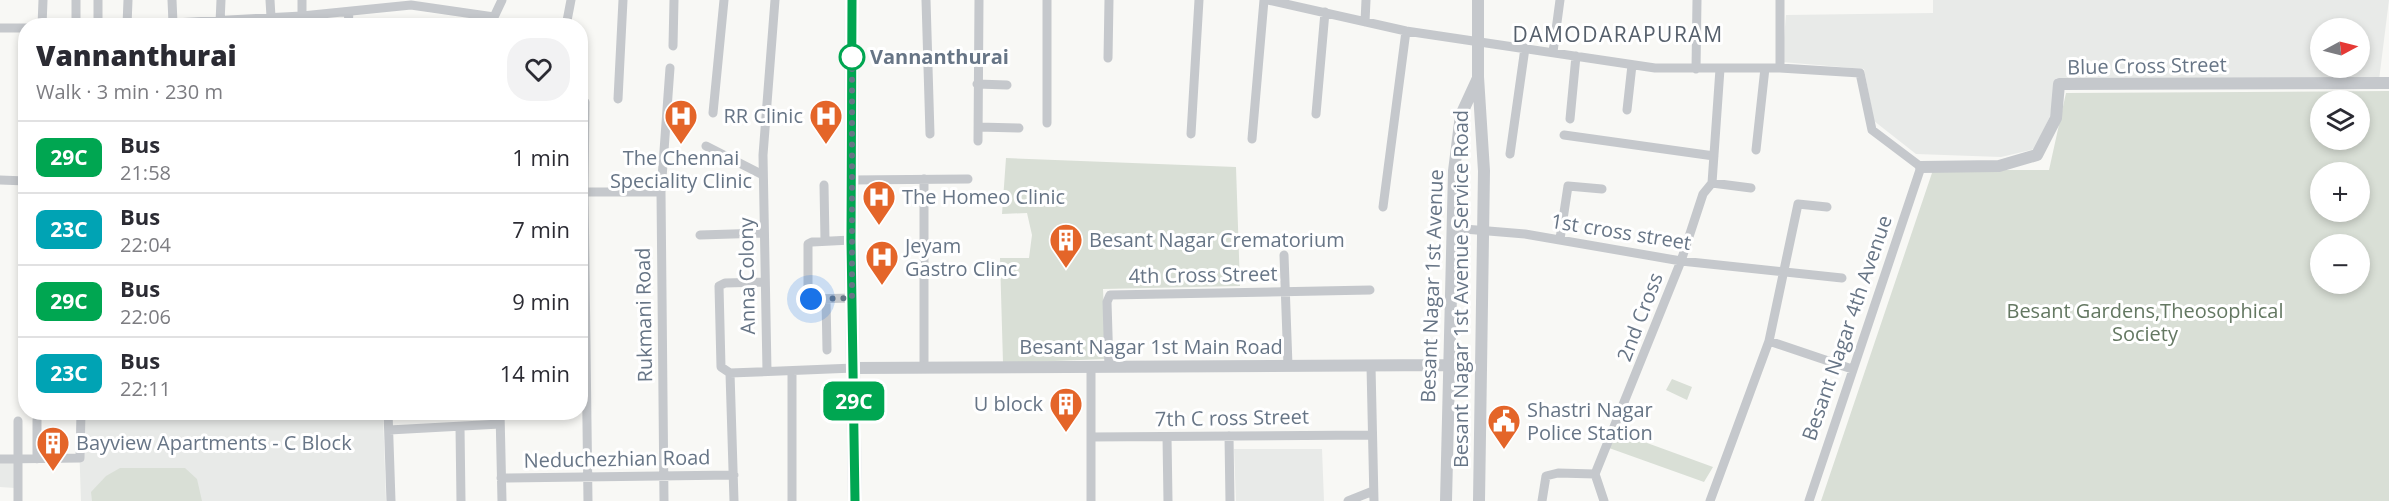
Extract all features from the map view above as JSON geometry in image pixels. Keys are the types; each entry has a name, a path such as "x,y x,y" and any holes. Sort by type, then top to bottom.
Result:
{"main road":[{"path":"852,0 851,240 855,501"}],"street":[{"path":"42,18 43,0"},
{"path":"76,0 76,18"},
{"path":"98,0 98,18"},
{"path":"127,18 128,0"},
{"path":"172,0 173,18"},
{"path":"220,18 221,0"},
{"path":"270,0 271,17"},
{"path":"302,0 302,16"},
{"path":"462,11 463,0"},
{"path":"495,18 502,0"},
{"path":"568,18 571,0"},
{"path":"618,99 623,0"},
{"path":"673,46 674,0"},
{"path":"713,113 724,0"},
{"name":"Anna Colony","path":"766,371 763,155 775,0"},
{"path":"926,0 930,134"},
{"path":"978,141 977,84 980,0"},
{"path":"1047,0 1047,123"},
{"path":"1108,58 1109,0"},
{"path":"1191,135 1199,0"},
{"path":"1252,139 1266,0 1406,32 1632,65 1696,69 1780,68 1860,73 1872,130 1921,167"},
{"path":"1365,22 1366,0"},
{"name":"Besant Nagar 1st Avenue Service Road","path":"1478,0 1478,77 1484,171 1479,501"},
{"path":"1553,52 1560,0"},
{"path":"1696,69 1697,0"},
{"path":"1780,0 1780,68"},
{"path":"296,18 411,5 462,11 484,18"},
{"path":"349,12 349,18"},
{"path":"1316,114 1325,12"},
{"path":"262,18 275,18"},
{"path":"0,28 18,28"},
{"path":"1383,207 1406,32"},
{"path":"1510,154 1525,48"},
{"path":"1570,119 1576,56"},
{"path":"1627,110 1632,65"},
{"name":"Rukmani Road","path":"664,501 661,192 670,68"},
{"path":"1756,150 1765,68"},
{"path":"1720,69 1712,183 1750,188"},
{"name":"Besant Nagar 1st Avenue","path":"1446,501 1452,228 1461,115 1478,77"},
{"name":"Blue Cross Street","path":"1921,167 1999,166 2037,155 2056,118 2059,84 2389,83"},
{"path":"977,84 1007,86"},
{"path":"978,127 1019,128"},
{"path":"1564,135 1714,156"},
{"path":"706,146 764,176"},
{"name":"Besant Nagar 4th Avenue","path":"1809,501 1921,167"},
{"path":"924,179 924,368"},
{"path":"851,180 968,179"},
{"path":"0,180 18,180"},
{"name":"2nd Cross","path":"1595,474 1681,261 1703,194 1712,183"},
{"path":"824,185 825,241"},
{"path":"1560,239 1568,186 1602,189"},
{"path":"588,192 661,192"},
{"path":"1710,501 1769,341 1798,204 1827,207"},
{"name":"1st cross street","path":"1452,228 1484,229 1560,239 1681,261 1783,274 1842,278"},
{"path":"700,235 764,233"},
{"path":"851,240 808,244 808,296 811,299 852,298"},
{"path":"1284,255 1288,366"},
{"path":"734,501 730,373 720,363 719,286 724,283 765,282"},
{"name":"4th Cross Street","path":"1109,367 1107,302 1110,296 1370,290"},
{"path":"826,299 827,350"},
{"path":"1769,341 1852,369"},
{"name":"Besant Nagar 1st Main Road","path":"854,368 1449,365"},
{"path":"1371,366 1374,501"},
{"path":"1091,367 1091,501"},
{"path":"730,373 854,368"},
{"path":"792,371 792,501"},
{"path":"37,420 37,459"},
{"path":"0,459 80,459 81,420"},
{"path":"388,420 391,501"},
{"path":"500,420 502,501"},
{"path":"586,420 588,501"},
{"path":"18,422 20,458 18,501"},
{"path":"389,430 460,428 500,424"},
{"path":"460,428 461,501"},
{"name":"7th C ross Street","path":"1091,437 1372,435"},
{"path":"1229,436 1230,501"},
{"path":"1167,437 1168,501"},
{"path":"1542,501 1546,476 1558,473 1595,474 1604,501"},
{"name":"Neduchezhian Road","path":"501,478 734,475"},
{"path":"1348,501 1373,491"}],"shaded area":[{"path":"1933,0 2389,0 2379,80 2056,78 2050,116 2035,149 2001,157 1916,154 1874,121 1864,69 1782,62 1786,15 1933,13"},
{"path":"78,420 383,420 386,501 81,501"},
{"path":"1234,449 1322,449 1324,501 1236,501"},
{"path":"0,461 15,461 15,488 0,487"}],"green space":[{"name":"Besant Gardens,Theosophical Society","path":"2310,91 2310,150 2370,150 2370,91 2389,91 2389,501 1821,501 1933,170 2049,170 2066,93"},
{"path":"1006,158 1236,167 1240,286 1103,289 1106,359 1003,363 1000,258 1029,258 1032,235 1027,213 1002,214"},
{"path":"1672,379 1692,387 1687,400 1666,390"},
{"path":"1617,432 1713,467 1704,482 1609,448"},
{"path":"120,468 185,468 197,479 202,501 92,501 91,492 106,476"}],"bus line":[{"name":"29C","path":"852,0 851,240 855,501"}],"place":[{"name":"Vannanthurai","path":"852,57"},
{"name":"The Chennai Speciality Clinic","path":"681,145"},
{"name":"RR Clinic","path":"826,145"},
{"name":"The Homeo Clinic","path":"879,226"},
{"name":"Besant Nagar Crematorium","path":"1066,269"},
{"name":"Jeyam Gastro Clinc","path":"882,286"},
{"name":"U block","path":"1066,433"},
{"name":"Shastri Nagar Police Station","path":"1504,450"},
{"name":"Bayview Apartments - C Block","path":"53,472"}],"district":[{"name":"DAMODARAPURAM","path":"1618,35"}],"route":[{"path":"811,299 852,298 852,57"}]}
